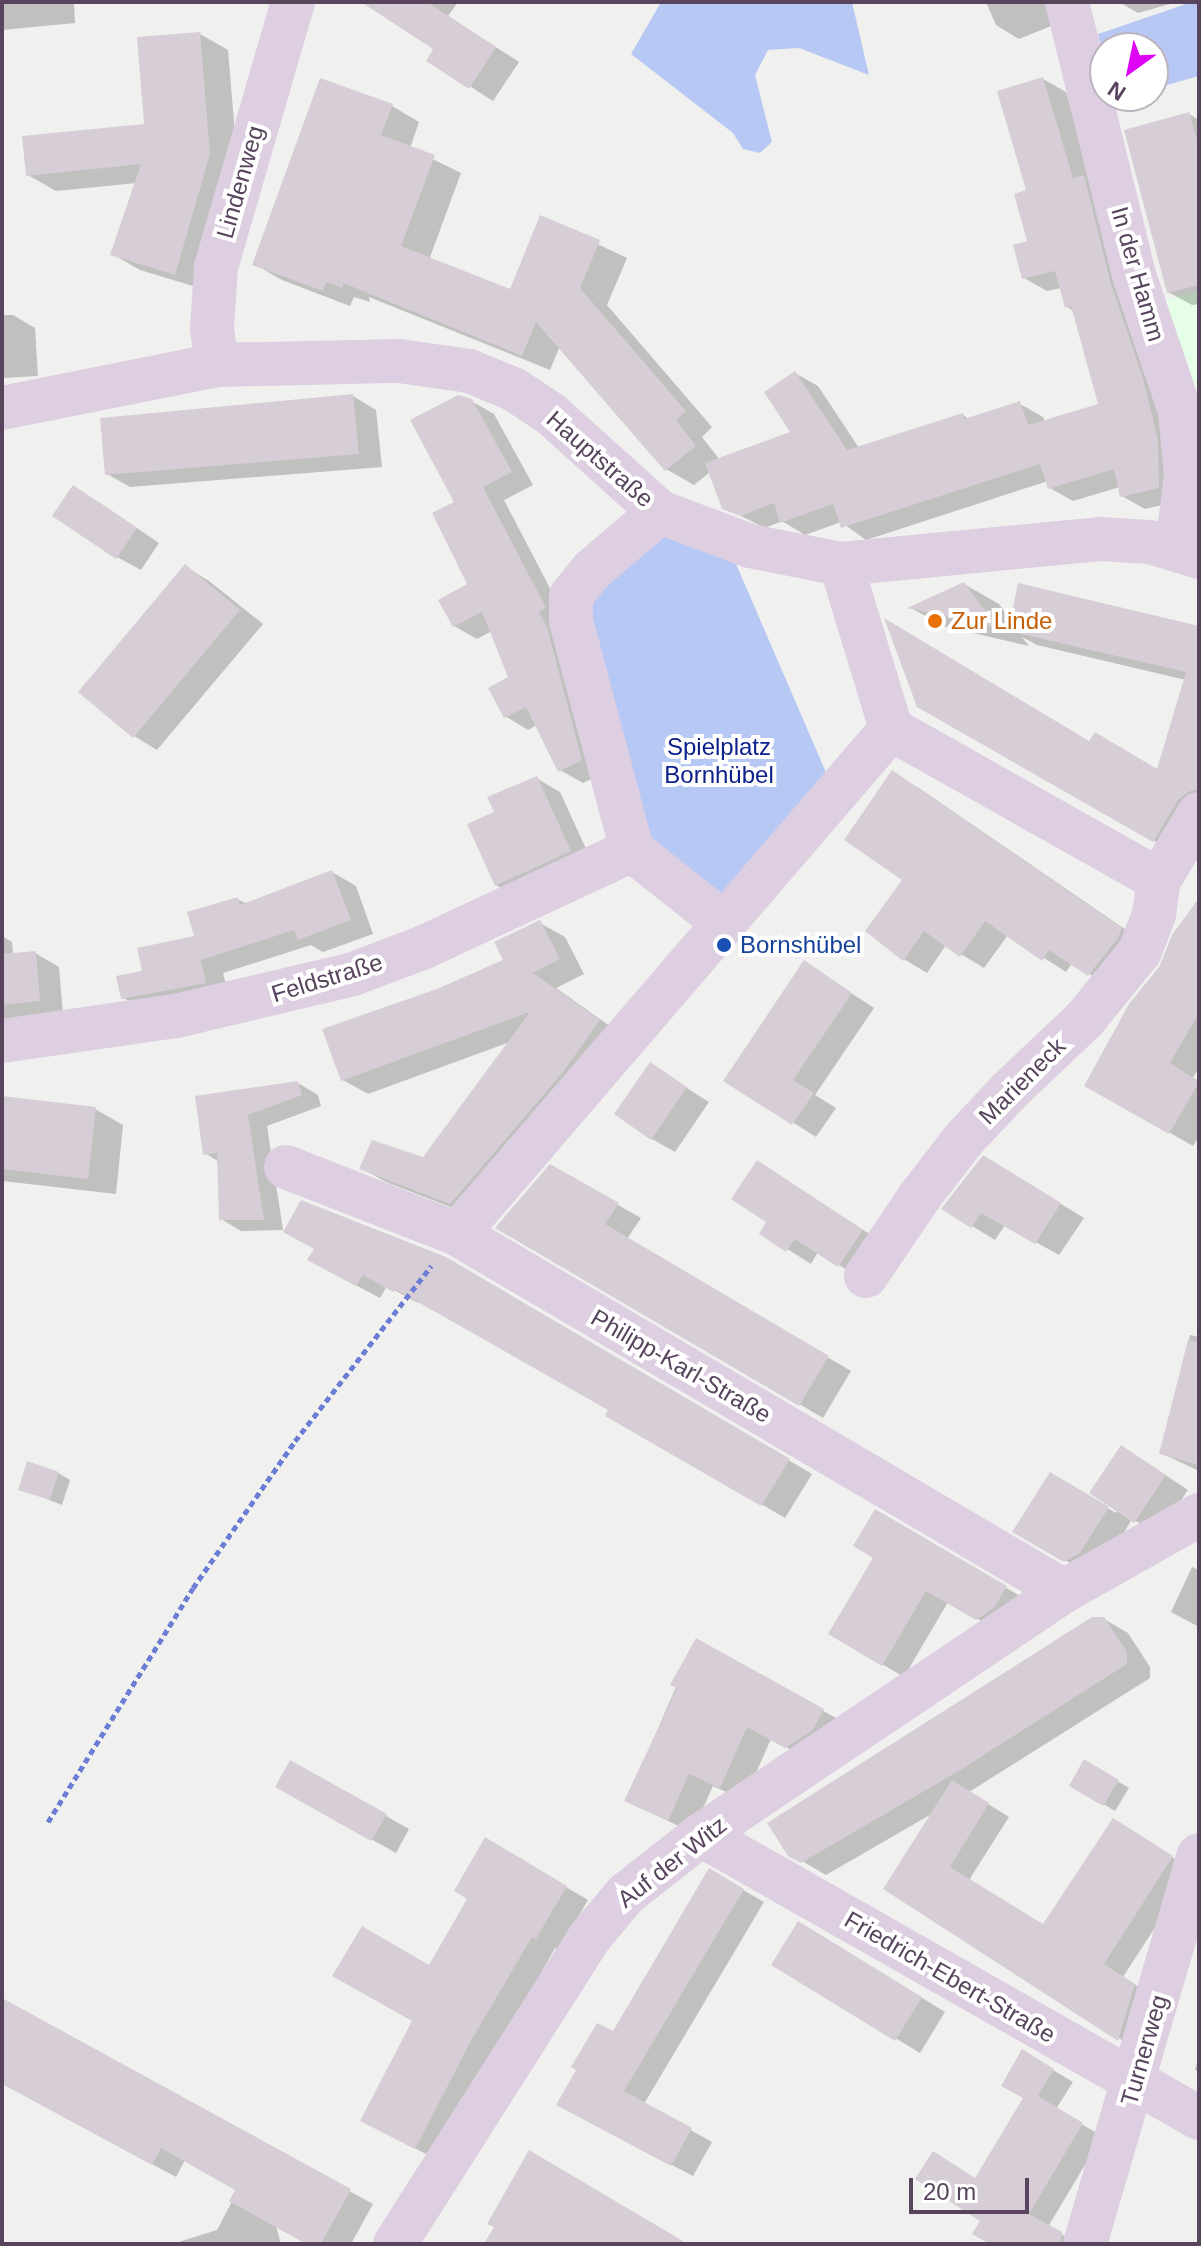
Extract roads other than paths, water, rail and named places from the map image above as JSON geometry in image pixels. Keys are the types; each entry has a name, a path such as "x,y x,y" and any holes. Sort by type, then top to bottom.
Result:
{"street":[{"name":"Lindenweg","path":"217,365 212,328 216,267 293,2"},
{"name":"In der Hamm","path":"1067,2 1135,278 1180,411 1186,474 1188,553"},
{"name":"Hauptstraße","path":"2,408 217,365 399,361 469,371 513,389 551,414 660,512 750,546 841,564 1100,539 1150,542 1188,553"},
{"path":"660,512 592,570 571,596 571,621 632,850 725,924"},
{"path":"841,564 891,729 1159,880"},
{"path":"457,1234 891,729"},
{"name":"Marieneck","path":"866,1276 920,1196 964,1139 1010,1090 1085,1019 1140,951 1154,914 1159,880 1199,814"},
{"name":"Feldstraße","path":"2,1041 176,1016 353,974 422,948 632,850"},
{"name":"Philipp-Karl-Straße","path":"286,1167 457,1234 1064,1591"},
{"name":"Auf der Witz","path":"395,2244 589,1938 626,1894 701,1835 1064,1591 1199,1515"},
{"name":"Friedrich-Ebert-Straße","path":"701,1835 1199,2118"},
{"name":"Turnerweg","path":"1085,2244 1135,2082 1199,1855"}],"place":[{"name":"Zur Linde","path":"935,621"},
{"name":"Bornshübel","path":"724,945"}],"park label":[{"name":"Spielplatz Bornhübel","path":"719,761"}]}
